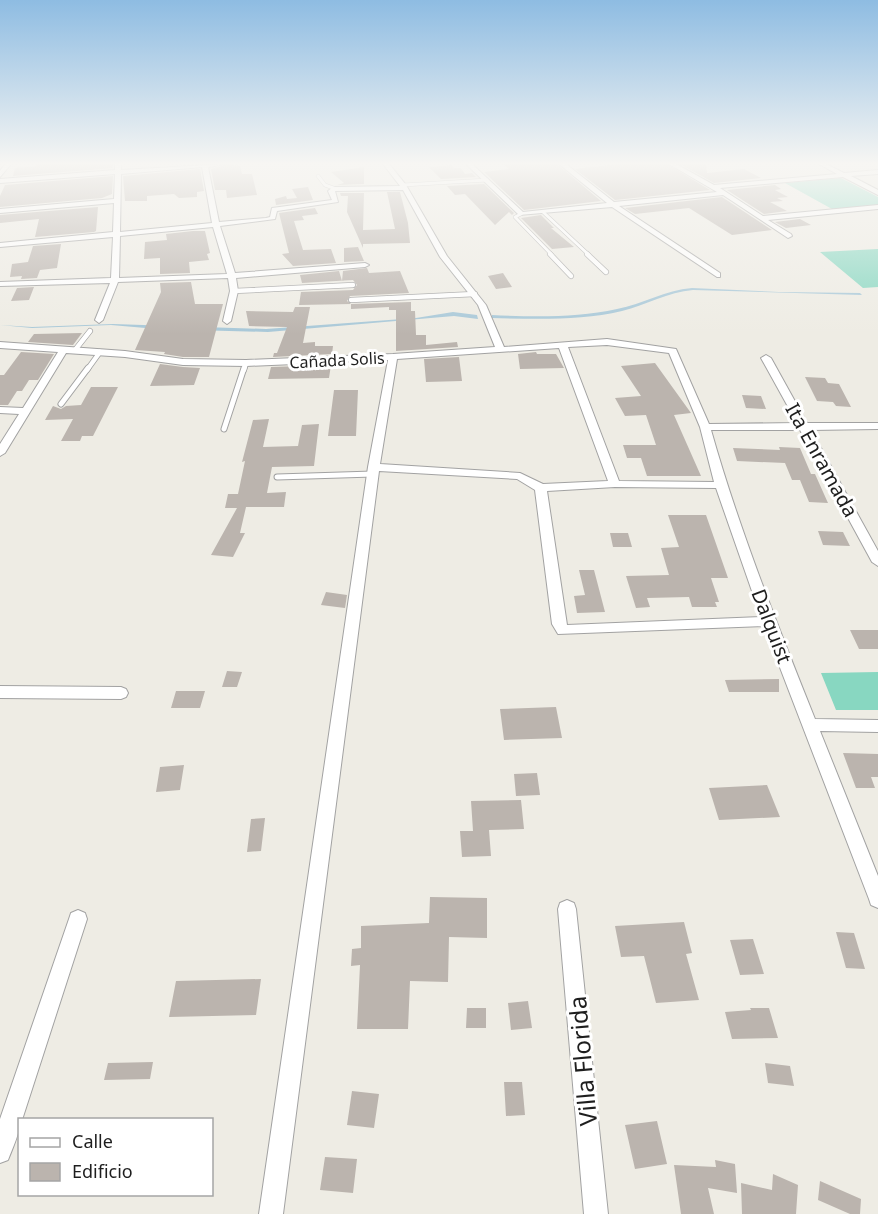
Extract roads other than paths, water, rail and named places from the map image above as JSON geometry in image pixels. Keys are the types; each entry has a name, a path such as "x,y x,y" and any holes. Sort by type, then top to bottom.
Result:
{"street":[{"path":"99,320 115,281 117,221"},
{"path":"215,221 232,276 234,291 227,321"},
{"path":"0,245 260,221"},
{"path":"423,221 444,257 482,305 500,349"},
{"path":"637,221 717,275"},
{"path":"767,221 788,236"},
{"path":"0,284 232,276 365,265"},
{"name":"Cañada Solis","path":"0,345 100,352 183,362 246,363 393,357 607,342 673,351"},
{"path":"562,344 615,484"},
{"path":"0,453 64,349"},
{"name":"Dalquist","path":"673,351 705,427 721,485 769,621 878,899"},
{"path":"271,1214 374,470 393,357"},
{"name":"Ita Enramada","path":"766,358 878,562"},
{"path":"0,410 26,411"},
{"path":"705,427 878,426"},
{"path":"374,470 520,476 541,489 615,484 721,485"},
{"path":"541,489 559,624 563,630 769,621"},
{"path":"0,692 121,693"},
{"path":"810,725 878,726"},
{"name":"Villa Florida","path":"567,909 596,1214"},
{"path":"0,1152 78,919"}],"lane":[{"path":"518,221 571,276"},
{"path":"551,221 606,272"},
{"path":"234,291 353,285"},
{"path":"351,300 475,294"},
{"path":"75,350 90,331"},
{"path":"61,404 100,352"},
{"path":"224,429 246,363"},
{"path":"278,477 374,470"}],"water":[{"path":"692,288 860,293 862,295 693,290 675,293 606,314 557,319 492,318 492,315 554,316 602,312 627,307 673,291"},
{"path":"453,312 477,315 478,319 454,316 268,332 157,329 111,325 32,328 0,325 32,327 113,324 266,329 416,318"}]}
